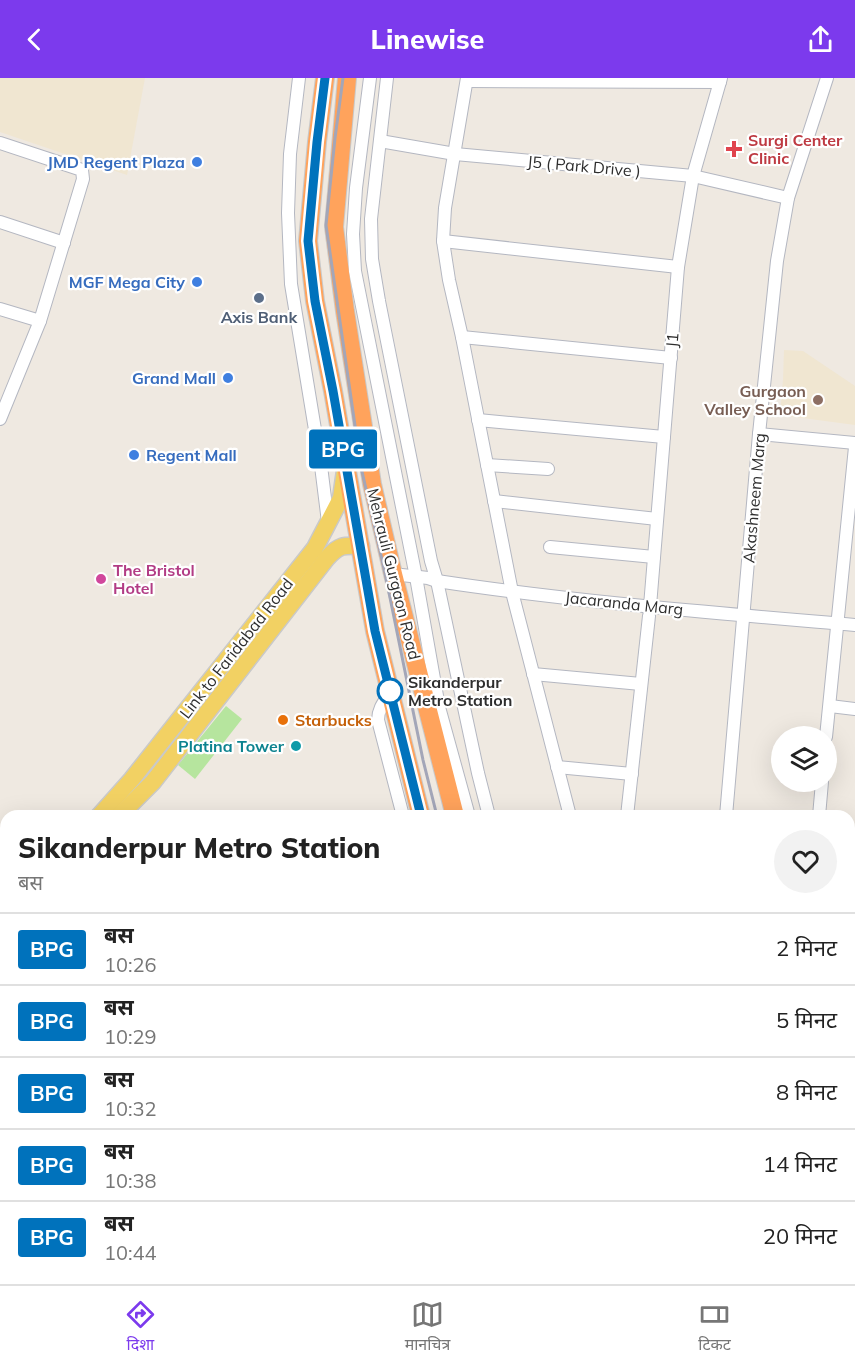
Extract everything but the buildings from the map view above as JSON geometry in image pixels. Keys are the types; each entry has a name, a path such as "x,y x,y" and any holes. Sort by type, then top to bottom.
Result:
{"highway":[{"name":"Mehrauli Gurgaon Road","path":"325,78 308,241 315,301 375,631 419,810"},
{"name":"Mehrauli Gurgaon Road","path":"347,78 334,227 345,311 372,484 453,810"}],"main road":[{"name":"Link to Faridabad Road","path":"114,810 132,779 315,548 341,498 346,466"},
{"name":"Link to Faridabad Road","path":"117,810 153,782 336,548 346,545 361,546"}],"street":[{"path":"300,78 290,154 288,213 291,284 321,466 328,523"},
{"path":"370,78 356,188 353,234 355,271 416,577 439,706 467,810"},
{"path":"387,78 371,219 372,259 428,550 437,581 487,810"},
{"name":"Akashneem Marg","path":"727,810 759,434 777,261 788,198 826,78"},
{"path":"568,810 512,592 443,241 445,208 467,80 721,80"},
{"name":"J1","path":"628,810 649,611 678,267 693,176 721,80"},
{"name":"J5 ( Park Drive )","path":"380,141 455,154 693,176 788,198"},
{"path":"0,143 82,170 83,179 40,321 0,419"},
{"path":"0,222 63,243"},
{"path":"443,241 678,267"},
{"path":"0,309 40,321"},
{"path":"462,337 671,358"},
{"path":"478,420 664,437"},
{"path":"759,434 855,445 851,529 827,726"},
{"path":"487,465 548,470"},
{"path":"494,501 657,519"},
{"path":"550,547 654,557"},
{"name":"Jacaranda Marg","path":"395,583 416,577 649,611 855,625"},
{"path":"395,583 418,590 429,589 437,581"},
{"path":"533,674 641,684"},
{"path":"390,693 378,713 378,720 401,810"},
{"path":"830,706 855,709"},
{"path":"557,767 632,774"},
{"path":"820,810 821,792"}],"shaded area":[{"path":"0,78 145,78 127,175 0,132"},
{"name":"Gurgaon Valley School","path":"784,350 803,351 855,386 855,425 780,415"}],"green space":[{"path":"226,706 242,719 195,779 178,765"}],"railway":[{"path":"343,78 326,225 361,467 436,810"}],"bus line":[{"name":"BPG","path":"325,78 308,241 315,301 375,631 420,810"}],"place":[{"name":"Surgi Center Clinic","path":"734,149"},
{"name":"JMD Regent Plaza","path":"197,162"},
{"name":"MGF Mega City","path":"197,282"},
{"name":"Axis Bank","path":"259,298"},
{"name":"Grand Mall","path":"228,378"},
{"name":"Gurgaon Valley School","path":"818,400"},
{"name":"Regent Mall","path":"134,455"},
{"name":"The Bristol Hotel","path":"101,579"},
{"name":"Sikanderpur Metro Station","path":"390,691"},
{"name":"Starbucks","path":"283,720"},
{"name":"Platina Tower","path":"296,746"}]}
